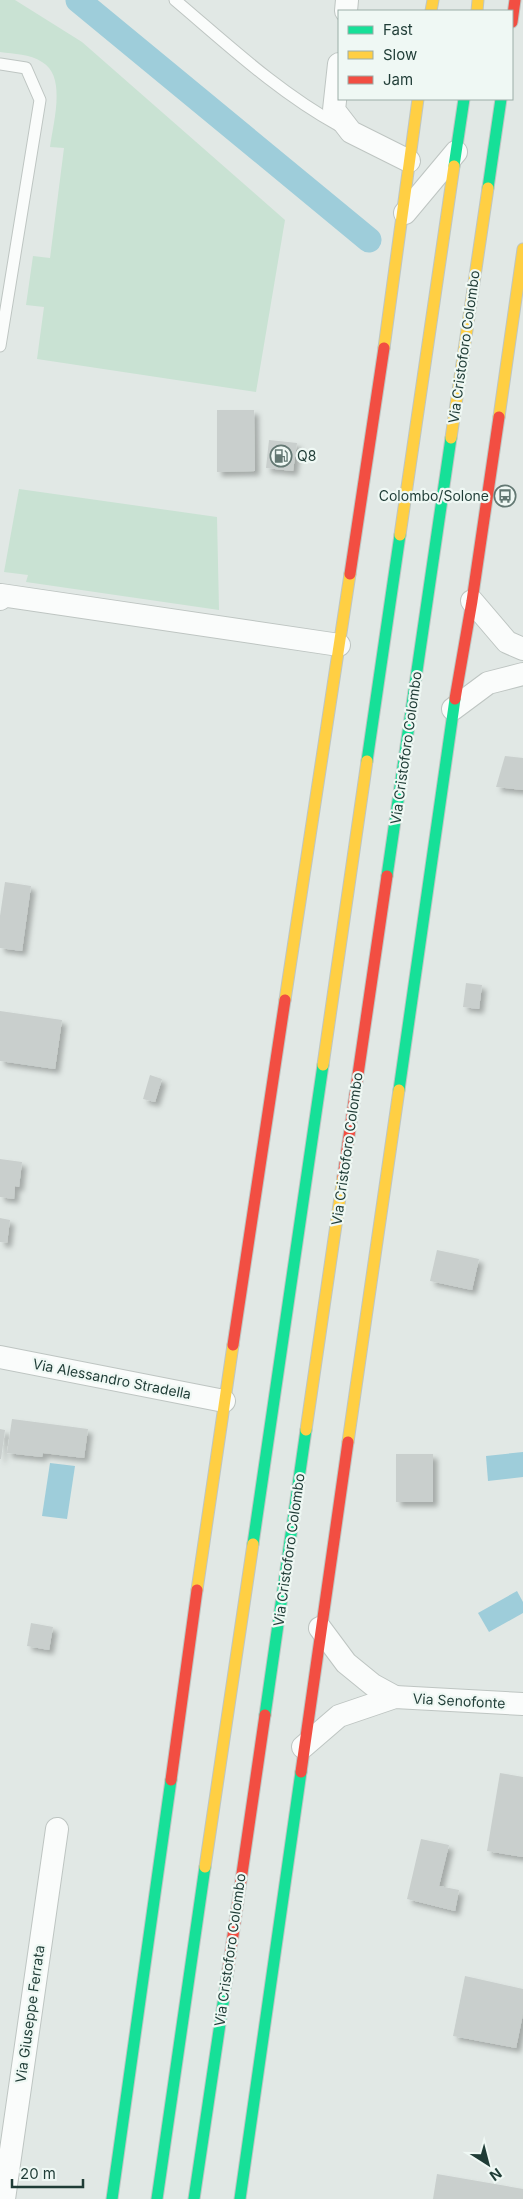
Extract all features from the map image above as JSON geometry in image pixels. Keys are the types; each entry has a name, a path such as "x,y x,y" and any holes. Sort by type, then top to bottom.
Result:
{"main road":[{"path":"513,15 515,0"},
{"path":"112,2199 224,1401 404,213 418,100"},
{"path":"157,2199 464,100"},
{"name":"Via Cristoforo Colombo","path":"194,2199 500,100"},
{"path":"240,2199 320,1628 453,709 519,305 523,249"}],"street":[{"path":"338,73 334,110 351,132 409,162"},
{"path":"404,213 456,152"},
{"path":"0,599 0,595 339,645"},
{"path":"472,601 507,642 523,649"},
{"path":"453,709 488,683 523,674"},
{"name":"Via Alessandro Stradella","path":"0,1357 224,1401"},
{"path":"320,1628 346,1663 373,1686 395,1697"},
{"path":"303,1747 339,1716 395,1697"},
{"name":"Via Senofonte","path":"395,1697 523,1704"},
{"name":"Via Giuseppe Ferrata","path":"4,2199 57,1829"}],"lane":[{"path":"175,0 276,85 308,109 351,132"},
{"path":"0,64 26,68 40,100 0,346"}],"green space":[{"path":"0,0 15,0 82,42 285,220 256,392 37,359 44,307 26,305 33,256 50,258 64,148 50,147 56,89 50,69 32,57 0,52"},
{"path":"19,489 217,517 219,610 26,582 28,575 4,572"}],"water":[{"path":"523,1452 523,1477 488,1481 486,1456"},
{"path":"50,1463 75,1466 67,1519 42,1516"},
{"path":"517,1591 523,1602 523,1613 489,1632 478,1613"}],"building":[{"path":"217,410 254,410 255,471 217,472"},
{"name":"Q8","path":"269,440 297,443 293,471 266,468"},
{"path":"505,756 523,758 523,790 496,787"},
{"path":"5,882 31,886 22,951 0,948 0,916"},
{"path":"466,983 482,985 479,1009 463,1007"},
{"path":"0,1011 62,1020 55,1069 0,1061"},
{"path":"150,1075 162,1079 155,1102 143,1099"},
{"path":"0,1159 22,1162 19,1187 15,1186 14,1199 0,1197"},
{"path":"0,1218 10,1220 7,1243 0,1242"},
{"path":"437,1250 479,1259 472,1290 430,1281"},
{"path":"12,1419 88,1429 84,1458 43,1453 42,1457 7,1453"},
{"path":"0,1429 5,1430 1,1459 0,1459"},
{"path":"396,1454 433,1454 433,1502 396,1502"},
{"path":"31,1623 53,1627 49,1650 27,1646"},
{"path":"500,1773 523,1777 523,1857 487,1851"},
{"path":"421,1839 449,1845 439,1886 459,1890 455,1911 407,1899"},
{"path":"465,1976 523,1989 523,2014 516,2048 453,2036"},
{"path":"437,2174 523,2189 523,2199 433,2199"}],"waterway":[{"path":"78,0 369,240"}],"traffic: fast":[{"path":"454,166 464,100"},
{"path":"488,188 501,100"},
{"path":"387,876 451,438"},
{"path":"367,761 400,535"},
{"path":"399,1090 455,699"},
{"path":"253,1544 323,1065"},
{"path":"265,1715 306,1430"},
{"path":"240,2199 301,1772"},
{"path":"112,2199 171,1780"},
{"path":"157,2199 205,1867"},
{"path":"194,2199 228,1970"}],"traffic: slow":[{"path":"431,10 433,0"},
{"path":"477,10 478,0"},
{"path":"384,348 418,100"},
{"path":"400,535 454,166"},
{"path":"451,438 488,188"},
{"path":"499,417 523,249"},
{"path":"285,1000 350,574"},
{"path":"323,1065 367,761"},
{"path":"348,1442 399,1090"},
{"path":"306,1430 343,1177"},
{"path":"197,1590 233,1345"},
{"path":"205,1867 253,1544"}],"traffic: jam":[{"path":"513,15 515,0"},
{"path":"350,574 384,348"},
{"path":"455,699 472,601 499,417"},
{"path":"343,1177 387,876"},
{"path":"233,1345 285,1000"},
{"path":"301,1772 348,1442"},
{"path":"171,1780 197,1590"},
{"path":"228,1970 265,1715"}],"place":[{"name":"Q8","path":"281,456"},
{"name":"Colombo/Solone","path":"505,496"}]}
